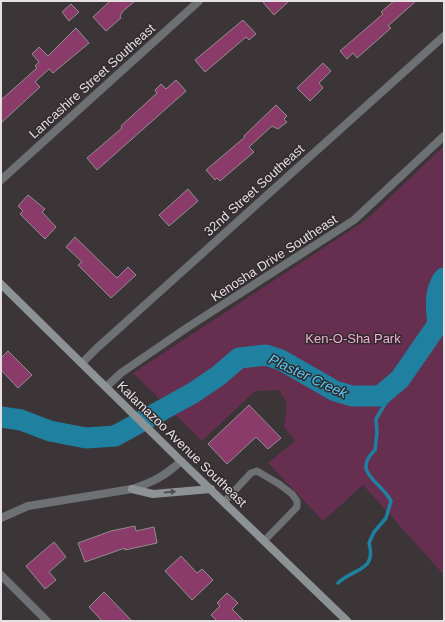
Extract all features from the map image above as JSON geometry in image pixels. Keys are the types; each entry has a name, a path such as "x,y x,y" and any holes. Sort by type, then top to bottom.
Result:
{"main road":[{"name":"Kalamazoo Avenue Southeast","path":"1,284 181,461 347,621"},
{"path":"132,489 153,494 211,489"}],"street":[{"name":"Lancashire Street Southeast","path":"1,180 199,1"},
{"name":"32nd Street Southeast","path":"82,363 444,36"},
{"name":"Kenosha Drive Southeast","path":"106,387 121,373 188,327 354,220 444,136"},
{"path":"1,518 28,506 132,489 166,475 181,461"},
{"path":"1,575 47,621"}],"lane":[{"path":"224,502 251,473 257,471 270,478 292,494 297,501 297,507 264,541"}],"green space":[{"name":"Ken-O-Sha Park","path":"444,146 444,575 363,485 323,521 268,463 295,441 284,427 287,404 279,390 255,391 202,441 133,373 366,220"}],"building":[{"path":"110,1 135,1 123,11 120,16 121,18 106,31 93,17"},
{"path":"262,1 289,1 274,15"},
{"path":"394,1 416,1 388,26 391,28 357,58 353,53 347,59 340,51 383,14 381,12"},
{"path":"71,4 79,12 69,21 62,12"},
{"path":"243,20 256,34 249,40 246,37 205,72 195,60"},
{"path":"76,28 89,43 53,73 49,69 35,82 40,87 1,123 1,100 37,68 35,66 39,62 32,54 39,47 48,56"},
{"path":"323,63 331,71 319,83 323,88 310,101 297,88"},
{"path":"176,80 186,91 97,170 87,158 122,128 121,126 157,93 155,90 161,84 166,89"},
{"path":"276,105 287,116 284,119 287,122 278,129 272,126 249,147 254,152 220,181 217,178 215,180 206,170 245,137 244,136"},
{"path":"188,189 198,201 169,226 159,215"},
{"path":"28,195 45,209 42,212 56,227 45,239 20,214 23,211 18,206"},
{"path":"75,237 117,278 128,267 136,275 111,298 78,265 82,262 66,247"},
{"path":"8,351 32,375 18,388 1,370 1,358"},
{"path":"249,405 281,438 268,449 256,437 227,464 208,444"},
{"path":"135,526 136,531 154,527 157,543 125,550 125,548 85,562 78,543 111,531"},
{"path":"54,542 66,557 49,572 56,580 45,589 26,566"},
{"path":"181,556 197,573 202,569 213,580 192,600 165,571"},
{"path":"104,592 132,621 102,621 89,607"},
{"path":"227,593 238,603 232,609 244,621 217,621 211,615 220,606 217,603"}],"waterway":[{"name":"Plaster Creek","path":"1,417 21,420 50,431 86,438 115,436 193,393 218,376 239,358 266,355 281,360 335,391 352,396 380,396 400,379 438,324 436,306 437,294 444,278"},
{"path":"338,583 367,564 370,559 371,552 369,543 374,532 386,518 391,501 370,477 366,465 368,458 375,450 377,432 376,419 400,379"}]}
